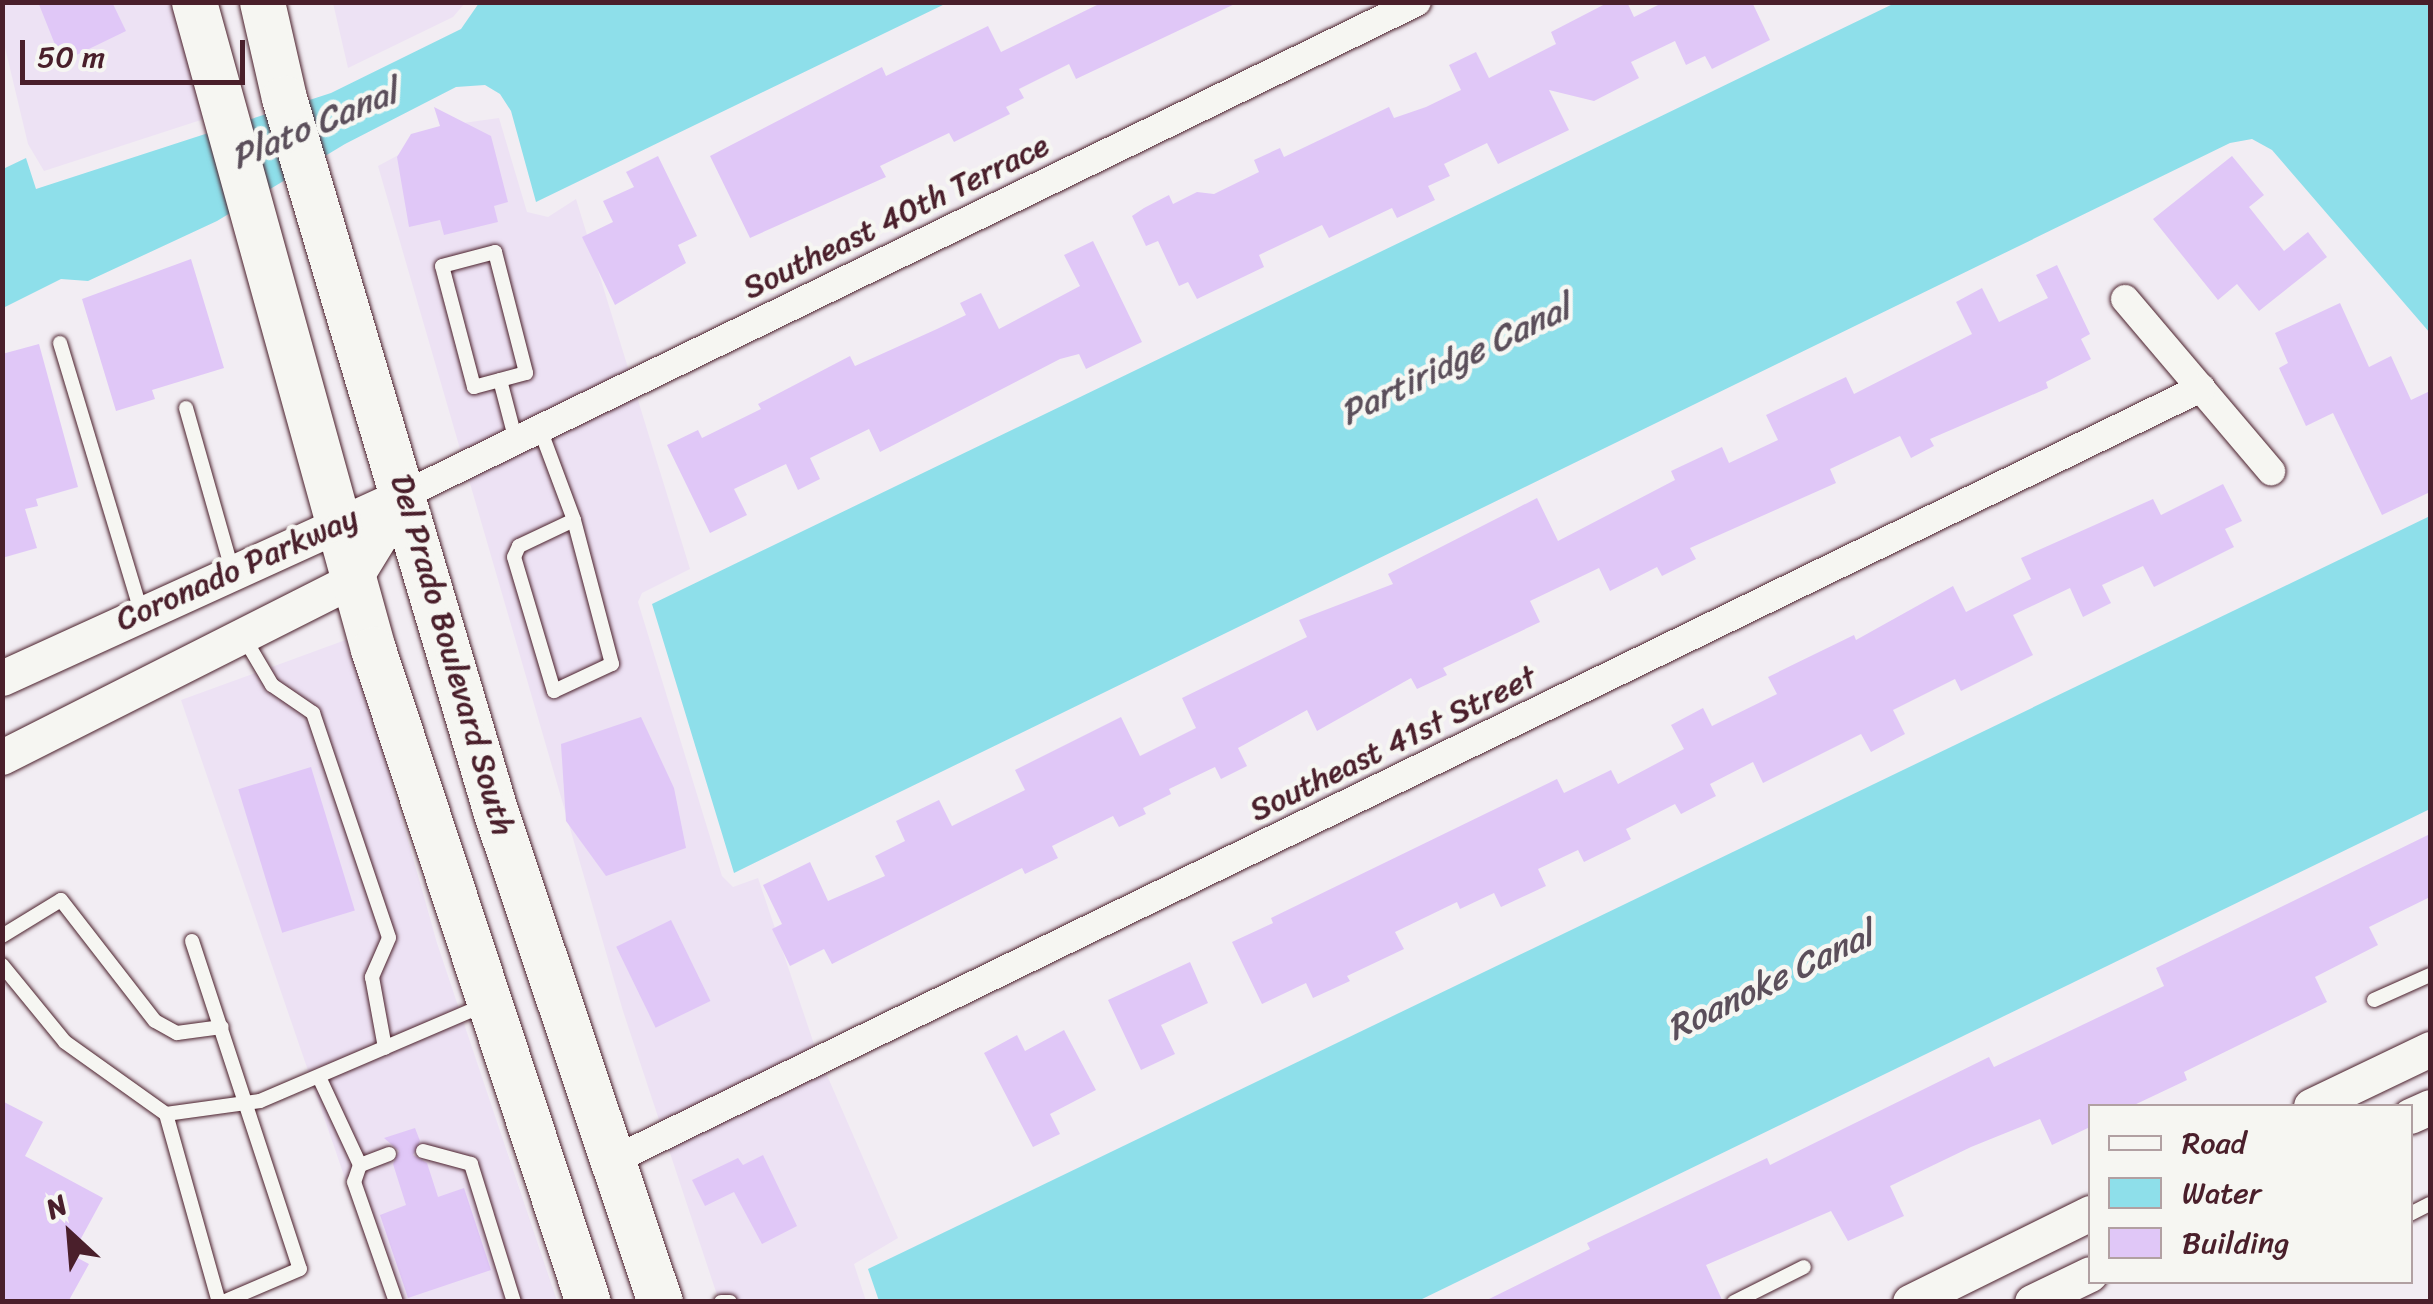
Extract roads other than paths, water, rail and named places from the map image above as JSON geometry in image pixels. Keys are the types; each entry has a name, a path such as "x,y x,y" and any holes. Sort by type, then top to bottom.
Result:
{"main road":[{"path":"194,2 354,579 488,1004 588,1302"},
{"name":"Del Prado Boulevard South","path":"262,2 312,196 406,494 495,810 660,1302"},
{"path":"534,1136 572,1158 614,1160"}],"street":[{"name":"Southeast 40th Terrace","path":"406,494 1417,2"},
{"path":"2125,299 2272,471"},
{"name":"Southeast 41st Street","path":"614,1160 2200,388"},
{"name":"Coronado Parkway","path":"5,672 406,494"},
{"name":"Coronado Parkway","path":"2,757 354,579 406,494"},
{"path":"2315,1104 2430,1049"},
{"path":"1910,1302 2088,1214"},
{"path":"2032,1302 2088,1275"}],"lane":[{"path":"494,252 526,373 500,380 474,386 442,266 494,252"},
{"path":"60,343 141,612"},
{"path":"500,380 574,520 612,664 554,691 514,558 519,546 574,520"},
{"path":"186,408 232,568"},
{"path":"242,635 272,685 314,713 389,938 372,977 385,1048"},
{"path":"2,936 62,900 155,1021 177,1033 222,1027"},
{"path":"2,964 65,1042 166,1114 221,1302 300,1269 192,941"},
{"path":"2374,1000 2430,975"},
{"path":"166,1114 247,1103 319,1077 488,1004"},
{"path":"319,1077 360,1165 354,1182 396,1302"},
{"path":"423,1151 471,1164 514,1302"},
{"path":"360,1165 389,1154"},
{"path":"1734,1302 1804,1267"},
{"path":"721,1302 730,1302"}],"water":[{"name":"Plato Canal","path":"479,3 947,3 536,202 511,111 500,94 485,85 456,87 345,144 217,221 88,281 61,279 3,308 3,169 26,158 36,189 331,93 461,29"},
{"name":"Partiridge Canal","path":"1895,3 2430,3 2430,333 2272,150 2252,139 2230,143 734,873 652,604"},
{"name":"Roanoke Canal","path":"2430,516 2430,809 1418,1301 879,1301 868,1269"}]}
